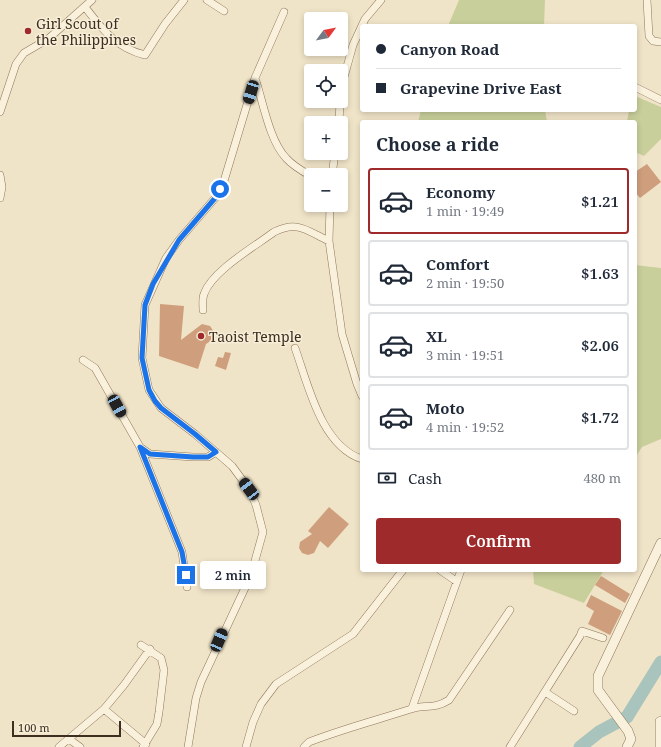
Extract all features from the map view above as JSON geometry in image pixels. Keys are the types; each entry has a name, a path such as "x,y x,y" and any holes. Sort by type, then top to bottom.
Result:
{"street":[{"path":"0,112 16,64 24,53 48,39 92,0"},
{"path":"85,7 108,37 134,53 145,55 165,24 184,0"},
{"path":"207,0 224,11"},
{"path":"363,24 381,0"},
{"path":"647,0 649,36 653,41 661,42"},
{"path":"188,747 196,698 201,682 250,575 263,532 256,505 249,489 232,466 195,434 161,408 149,390 142,358 145,305 166,258 179,240 216,197 224,181 255,78 284,12"},
{"path":"348,64 353,45 360,30"},
{"path":"255,78 276,144 290,162 304,171"},
{"path":"637,88 661,100"},
{"path":"0,176 2,187 0,198"},
{"path":"330,212 329,241 342,334 360,391"},
{"path":"203,310 203,295 211,282 274,232 284,227 298,226 329,241"},
{"path":"295,348 316,408 330,434 343,450 360,458"},
{"path":"83,360 95,368 140,447 182,552 187,587"},
{"path":"140,447 150,454 193,457 208,457 216,452"},
{"path":"627,747 631,739 628,731 598,690 598,676 661,543"},
{"path":"249,746 253,722 261,704 276,684 287,675 353,634 401,572"},
{"path":"443,572 456,581"},
{"path":"412,708 460,572"},
{"path":"304,747 309,742 327,735 412,708 429,708 441,705 448,700 510,610"},
{"path":"510,747 582,631 604,638"},
{"path":"104,709 144,745 157,724 164,670 161,658 150,649 141,645"},
{"path":"59,747 104,709 124,685 150,649"},
{"path":"545,692 574,711"},
{"path":"659,747 659,721 661,720"},
{"path":"69,739 80,747"}],"green space":[{"path":"459,0 545,0 544,24 449,24"},
{"path":"637,97 661,107 661,139 644,156 637,153 637,120 627,120 629,112 637,112"},
{"path":"420,112 545,112 547,120 418,120"},
{"path":"637,265 661,268 661,439 642,447 637,455"},
{"path":"533,572 603,572 584,603 534,584"}],"building":[{"path":"647,164 661,182 640,198 637,194 637,171"},
{"name":"Taoist Temple","path":"160,304 184,306 181,340 202,324 210,326 214,332 212,340 206,344 198,369 159,356"},
{"name":"Taoist Temple","path":"225,352 231,353 226,370 215,366 218,357 223,358"},
{"path":"329,507 349,524 328,548 320,541 314,553 308,555 302,553 299,548 300,542 312,534 308,531"},
{"path":"601,576 630,594 625,603 595,585"},
{"path":"591,595 622,611 610,635 588,624 594,611 586,606"}],"waterway":[{"path":"580,747 599,732 627,717 661,662"}],"place":[{"name":"Girl Scout of the Philippines","path":"28,31"},
{"name":"Taoist Temple","path":"201,336"}],"route":[{"path":"186,575 182,552 140,447 150,454 174,454 193,457 208,457 216,452 206,442 161,408 149,390 142,358 145,305 153,284 166,258 179,240 216,197 220,189"}]}
